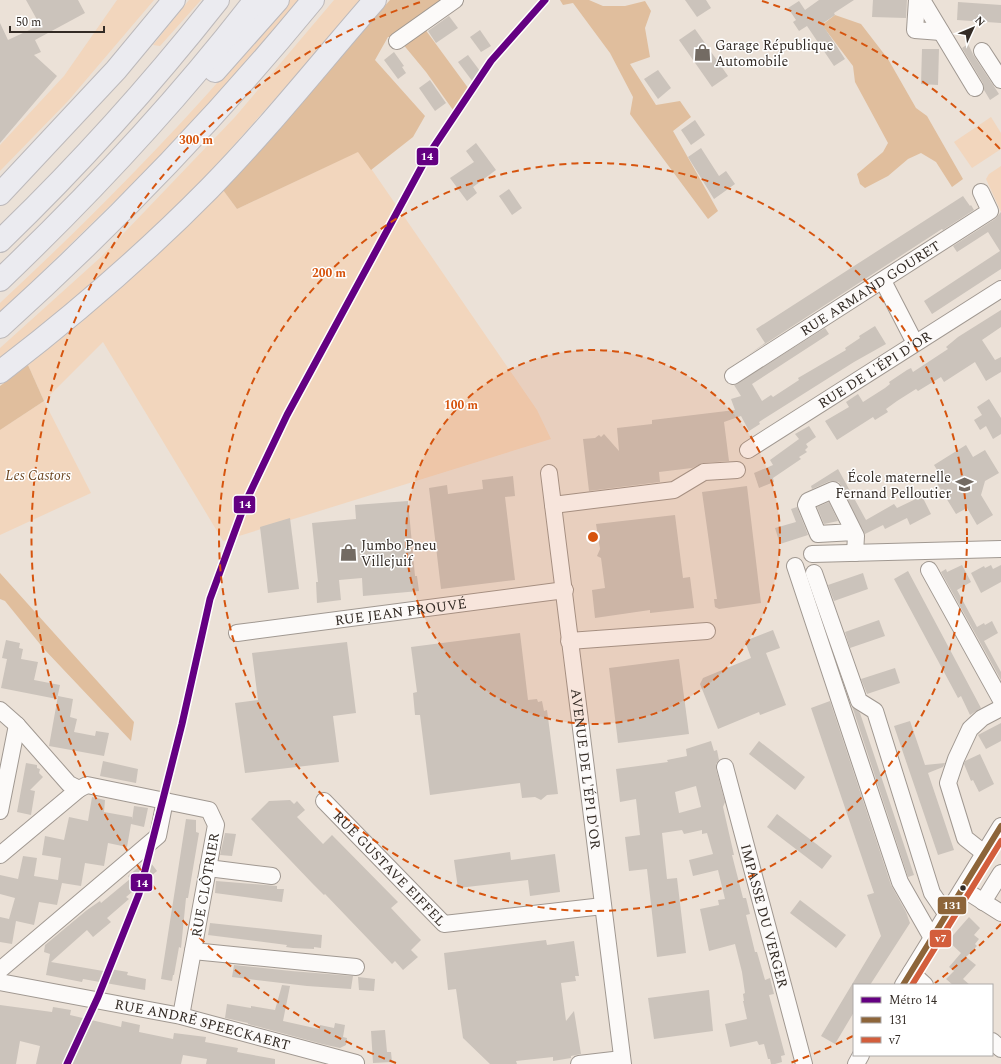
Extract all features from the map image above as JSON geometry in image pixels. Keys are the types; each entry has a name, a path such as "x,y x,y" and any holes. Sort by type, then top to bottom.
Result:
{"highway":[{"path":"0,194 116,70 174,0"},
{"path":"0,241 78,162 140,94 218,0"},
{"path":"0,280 103,176 165,108 204,65 255,0"},
{"path":"165,108 198,90 239,46 278,0"},
{"path":"0,327 118,216 196,134 268,54 313,0"},
{"path":"0,372 82,307 175,223 257,138 374,0"}],"street":[{"path":"397,41 456,0"},
{"path":"918,0 915,30 942,32"},
{"path":"922,0 975,88"},
{"path":"982,51 1001,80"},
{"name":"RUE ARMAND GOURET","path":"733,376 990,211 982,192"},
{"path":"883,281 915,343"},
{"name":"RUE DE L'ÉPI D'OR","path":"748,450 1001,289"},
{"path":"553,505 674,490 704,472 737,470"},
{"name":"AVENUE DE L'ÉPI D'OR","path":"549,473 565,590 569,641 623,1061"},
{"path":"854,532 856,536 855,553"},
{"path":"812,554 1001,550"},
{"path":"795,566 900,882 932,938"},
{"path":"929,570 1001,700"},
{"path":"814,573 859,701 875,711 932,892 947,915"},
{"name":"RUE JEAN PROUVÉ","path":"237,633 565,590"},
{"path":"569,641 707,631"},
{"path":"984,853 965,838 948,783 956,759 970,729 982,718 1001,708"},
{"path":"0,710 17,725 69,784 79,789 0,855"},
{"path":"0,811 17,725"},
{"name":"IMPASSE DU VERGER","path":"726,767 804,1064"},
{"name":"RUE CLÔTRIER","path":"79,789 87,785 209,810 216,825 181,1016"},
{"path":"0,970 158,836 165,800"},
{"name":"RUE GUSTAVE EIFFEL","path":"324,802 444,924 603,906"},
{"path":"922,984 907,979 1001,826"},
{"path":"208,868 272,876"},
{"path":"984,902 1001,873"},
{"path":"963,889 1001,913"},
{"path":"193,951 356,967"},
{"name":"RUE ANDRÉ SPEECKAERT","path":"0,982 181,1016 356,1063"},
{"path":"993,1042 1001,1049"},
{"path":"579,1064 623,1061"}],"green space":[{"path":"117,0 154,0 68,101 0,171 0,145 64,76"},
{"path":"189,0 201,0 160,46 153,45"},
{"path":"288,0 300,0 170,147 0,313 0,303 113,194 220,80"},
{"path":"334,0 363,0 200,183 117,264 0,360 0,348 101,257 235,117"},
{"path":"991,117 1001,133 1001,149 972,168 954,142"},
{"path":"359,151 537,410 551,439 223,541 103,342 44,401 28,365 83,321 223,190 237,209"},
{"path":"1001,166 1001,212 986,179 989,174"},
{"name":"Les Castors","path":"44,401 91,493 0,535 0,430"}],"shaded area":[{"path":"390,0 449,0 419,21 474,96 453,110 426,72 397,37 388,37 375,60 425,116 413,137 371,170 358,152 237,209 223,190"},
{"path":"560,0 589,0 603,6 625,6 645,1 651,11 645,28 650,57 630,64 656,105 680,101 691,117 673,131 718,211 708,219 630,114 633,97 610,53 573,3 563,5"},
{"path":"835,15 861,24 888,59 916,108 927,116 963,179 952,187 936,162 921,153 908,159 888,176 865,188 860,184 857,174 883,152 888,143 855,82 853,66 822,25"},
{"path":"28,365 44,401 0,430 0,386"},
{"path":"0,573 134,722 131,741 44,649 5,601 0,599"}],"building":[{"path":"26,0 78,0 85,13 35,40 41,52 34,55 57,76 0,143 0,23 8,40 40,25"},
{"path":"685,0 706,0 711,8 697,17"},
{"path":"819,0 854,0 834,13 835,15 822,24 845,59 834,66 807,26 799,31 793,22 796,20 788,8 799,1 805,10"},
{"path":"873,0 907,0 906,18 872,17"},
{"path":"958,2 1001,5 1001,23 957,20"},
{"path":"449,16 458,28 436,43 428,31"},
{"path":"695,29 728,76 712,87 679,40"},
{"path":"480,30 491,46 481,52 470,37"},
{"path":"968,44 974,56 999,94 990,100 984,90 983,83 962,48"},
{"path":"922,49 939,49 938,85 921,84"},
{"path":"394,52 404,66 402,67 406,73 398,79 384,60"},
{"path":"468,55 483,75 473,82 458,62"},
{"path":"658,70 671,88 658,99 644,79"},
{"path":"430,80 446,103 435,111 419,88"},
{"path":"695,120 705,135 691,145 681,130"},
{"path":"476,143 496,170 473,187 477,193 467,201 450,178 474,162 466,151"},
{"path":"701,148 719,176 726,171 735,184 714,199 688,157"},
{"path":"509,189 522,208 512,215 499,196"},
{"path":"963,196 974,210 943,230 942,229 748,355 765,343 756,329"},
{"path":"1001,212 1001,269 932,314 924,301 1000,251 988,232 957,252 953,246 995,219"},
{"path":"1001,310 1001,327 982,340 995,360 1001,357 1001,372 986,381 975,362 944,382 941,377 918,391 916,389 886,409 888,412 875,420 873,417 837,440 825,421 849,407 846,402 858,394 863,402 885,388 890,384 889,382 907,370 911,368 913,372 948,349 946,347 958,337"},
{"path":"875,326 886,344 854,362 759,422 760,424 749,431 741,416 724,422 729,461 703,463 692,468 659,472 660,482 589,491 583,439 595,438 599,435 601,437 604,434 619,451 617,428 652,424 652,420 735,410 731,399 741,396 734,385 825,328 829,334 752,384 762,401 771,395 773,397 799,380 798,378 846,350 845,348 860,338 859,336"},
{"path":"989,399 1001,418 1001,434 993,439 986,426 980,430 974,420 982,415 977,407"},
{"path":"809,426 816,437 806,444 808,447 805,450 807,452 799,457 801,459 773,478 774,482 759,488 754,473 773,465 770,460 799,439 795,434"},
{"path":"966,445 973,457 985,450 999,473 985,481 981,495 993,515 977,525 967,508 956,514 935,480 941,476 934,465"},
{"path":"838,469 866,520 894,504 897,508 922,496 931,514 910,525 907,518 885,529 883,525 865,534 839,482 830,481 812,489 811,486"},
{"path":"513,476 515,496 505,497 515,580 441,589 429,488 447,485 448,494 483,489 482,480"},
{"path":"747,486 761,603 719,609 715,607 714,599 717,599 702,492"},
{"path":"408,501 415,576 417,576 419,591 363,596 362,578 339,580 341,600 317,603 316,582 318,582 312,523 356,519 355,505"},
{"path":"829,502 838,521 824,524 817,507"},
{"path":"797,507 808,535 780,544 775,528 796,522 791,509"},
{"path":"675,515 683,578 690,577 694,608 650,613 650,610 595,618 592,590 605,588 601,558 597,556 600,549 596,524"},
{"path":"290,518 299,589 268,593 260,527"},
{"path":"962,565 971,582 957,590 977,627 992,621 998,633 984,641 1001,672 1001,680 941,572 946,569 947,572"},
{"path":"991,565 993,569 1001,565 1001,582 981,593 971,573 984,566 985,568"},
{"path":"908,571 981,708 970,715 961,696 958,698 894,579"},
{"path":"863,573 868,589 834,601 828,585"},
{"path":"879,620 885,636 850,648 845,632"},
{"path":"773,630 780,648 766,653 786,705 760,715 759,712 718,729 700,684 703,678 751,658 745,641"},
{"path":"520,633 528,700 537,699 538,702 542,701 544,711 547,710 558,794 547,795 541,800 535,797 522,798 520,783 430,795 420,715 415,715 413,693 417,692 411,647"},
{"path":"6,640 20,643 19,648 23,649 21,659 38,662 34,680 60,685 57,699 1,688 7,659 2,658"},
{"path":"347,642 356,713 333,716 339,762 245,773 235,703 258,700 252,653"},
{"path":"679,659 689,734 618,743 609,668"},
{"path":"895,668 900,683 867,694 861,679"},
{"path":"58,696 73,699 70,717 77,719 74,732 95,736 96,731 109,733 104,756 49,746"},
{"path":"830,701 891,885 906,912 910,923 871,984 853,984 853,1014 835,1044 821,1036 881,936 867,895 874,893 811,708"},
{"path":"852,706 860,713 914,875 908,877"},
{"path":"910,721 925,765 945,763 943,767 928,773 954,850 938,855 894,726"},
{"path":"1001,723 1001,741 986,749 978,735"},
{"path":"711,741 714,751 717,750 719,760 716,764 716,769 725,802 723,807 734,855 732,855 743,898 746,898 750,914 746,915 755,952 757,952 765,980 770,978 774,994 769,995 785,1055 781,1056 782,1062 771,1064 764,1044 759,1045 757,1041 730,1047 725,1024 747,1019 743,1001 743,994 745,993 742,972 735,944 709,951 700,909 719,905 718,900 725,899 718,870 693,876 689,860 713,854 707,833 702,834 702,830 684,834 682,830 662,833 667,879 677,878 686,953 657,957 647,869 629,871 625,837 640,835 636,799 620,802 616,769 668,762 667,760 687,756 686,749","holes":["696,786 701,807 679,813 675,792"]},
{"path":"759,741 805,777 795,790 749,754"},
{"path":"980,754 994,784 979,792 973,780 971,781 964,764 965,761"},
{"path":"103,761 138,769 136,783 100,776"},
{"path":"26,763 37,765 37,768 40,769 39,773 43,777 30,790 35,791 31,815 17,812"},
{"path":"92,797 105,800 104,812 132,817 132,820 134,806 148,808 144,827 131,824 127,847 108,843 104,866 85,863 81,886 62,883 57,905 39,902 34,925 16,921 12,944 0,942 0,917 9,919 15,898 0,894 0,875 18,879 23,856 37,858 34,876 58,880 61,858 42,855 45,836 64,840 69,817 88,821"},
{"path":"290,800 294,804 297,801 305,810 297,817 323,844 332,835 398,902 391,908 421,940 411,950 418,957 403,970 395,961 392,964 251,819 269,801"},
{"path":"777,814 832,856 822,869 767,827"},
{"path":"186,819 196,820 196,832 199,833 188,898 186,898 181,948 179,947 172,981 161,979"},
{"path":"225,833 236,834 232,856 220,855"},
{"path":"510,852 511,860 555,854 560,892 530,896 528,880 458,888 454,860"},
{"path":"148,859 157,871 126,897 129,899 107,918 111,922 93,937 87,930 51,962 109,972 110,969 128,972 127,975 146,979 145,990 83,979 82,982 46,975 50,954 44,952 45,945 87,910 100,901 101,903 130,879 128,876"},
{"path":"216,881 277,886 277,889 284,889 282,902 215,893"},
{"path":"800,900 846,935 836,948 790,913"},
{"path":"969,917 980,928 974,935 979,939 975,944 977,946 966,957 976,965 963,979 969,984 952,984 946,979 954,971 949,967 961,953 948,941"},
{"path":"210,923 322,935 321,948 293,948 286,947 287,945 208,935"},
{"path":"546,940 547,945 574,941 579,976 575,976 576,981 561,983 566,1021 574,1011 581,1054 571,1056 571,1058 553,1061 553,1057 516,1061 517,1064 490,1064 463,1038 456,989 448,990 444,953"},
{"path":"234,965 353,976 351,989 307,986 232,977"},
{"path":"358,977 375,979 374,991 359,990"},
{"path":"282,985 290,986 283,1021 319,1029 320,1025 334,1028 335,1023 345,1025 343,1037 347,1038 346,1045 340,1048 322,1044 225,1018 227,1004 275,1010"},
{"path":"709,990 713,1031 654,1039 648,998"},
{"path":"0,1005 52,1012 53,1007 71,1010 70,1015 121,1027 122,1021 140,1025 139,1032 173,1039 174,1033 206,1037 205,1042 238,1048 237,1052 275,1059 275,1064 206,1064 207,1059 183,1055 181,1064 36,1064 40,1046 20,1041 16,1064 0,1064"},
{"path":"385,1030 387,1052 391,1052 392,1062 373,1063 371,1031"}],"metro line":[{"name":"14","path":"67,1064 98,997 139,894 182,724 210,599 246,501 287,415 427,157 491,61 545,0"}],"transit line":[{"name":"131","path":"904,984 1001,826"},
{"name":"v7","path":"913,984 1001,841"}],"place":[{"name":"Garage République Automobile","path":"702,53"},
{"name":"École maternelle Fernand Pelloutier","path":"964,485"},
{"name":"Jumbo Pneu Villejuif","path":"348,553"}]}
